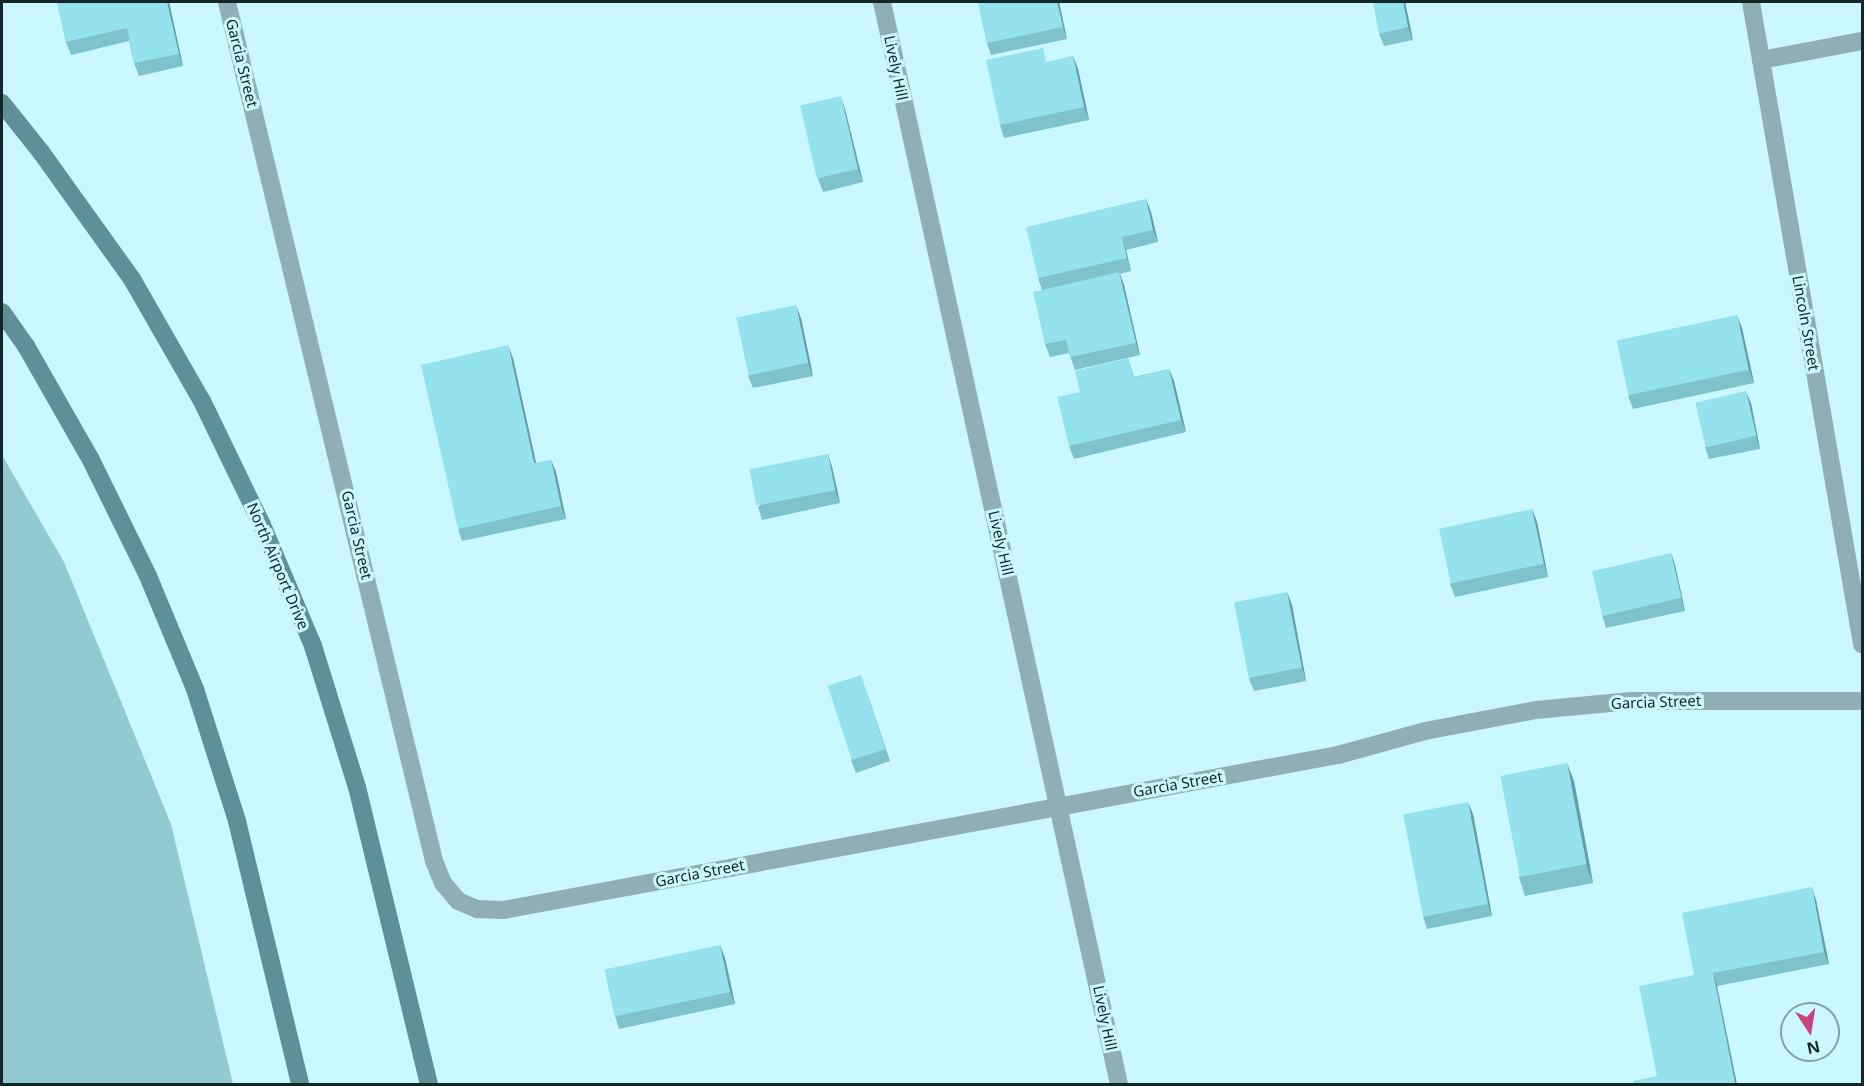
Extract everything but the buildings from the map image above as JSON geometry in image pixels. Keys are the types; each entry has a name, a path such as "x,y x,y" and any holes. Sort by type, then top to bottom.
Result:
{"main road":[{"name":"North Airport Drive","path":"2,103 41,152 132,279 202,401 262,525 313,646 357,787 429,1084"},
{"path":"2,312 26,346 91,460 148,576 195,689 237,821 300,1084"}],"street":[{"name":"Garcia Street","path":"227,2 434,861 443,883 458,901 477,909 503,910 1338,755 1425,731 1536,710 1643,700 1863,701"},
{"name":"Lively Hill","path":"882,2 1060,806 1119,1084"},
{"name":"Lincoln Street","path":"1751,2 1863,644"},
{"path":"1761,60 1863,41"}],"shaded area":[{"path":"2,455 64,562 171,824 233,1084 2,1084"}]}
